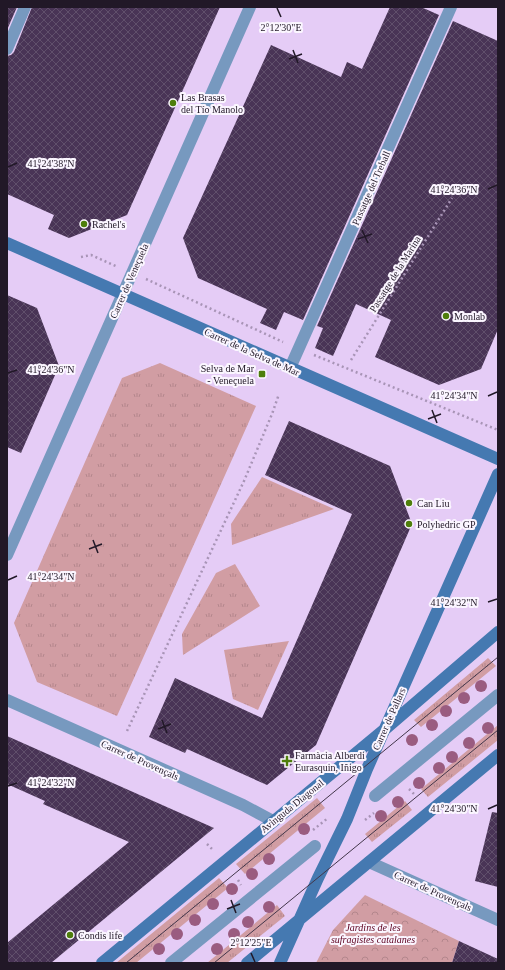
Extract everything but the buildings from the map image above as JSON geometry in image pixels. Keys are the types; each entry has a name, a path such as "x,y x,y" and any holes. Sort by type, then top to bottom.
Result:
{"street":[{"path":"7,49 25,7"},
{"name":"Carrer de Veneçuela","path":"7,555 250,7"},
{"name":"Passatge del Treball","path":"290,368 451,7"},
{"name":"Carrer de la Selva de Mar","path":"7,243 498,459"},
{"name":"Carrer de Pallars","path":"280,963 321,871 347,819 364,775 498,474"},
{"name":"Avinguda Diagonal","path":"102,963 384,730 498,632"},
{"path":"375,796 498,695"},
{"name":"Carrer de Provençals","path":"7,700 243,805 273,821"},
{"path":"247,963 498,755"},
{"path":"171,963 315,846"},
{"name":"Carrer de Provençals","path":"369,862 498,920"}],"path":[{"name":"Passatge de la Marina","path":"351,360 452,198"},
{"path":"175,292 278,340"},
{"path":"310,354 498,430"},
{"path":"127,731 244,481 279,394"},
{"path":"207,844 212,849"}],"green space":[{"path":"160,363 256,406 117,716 37,682 14,623 122,378"},
{"path":"262,477 334,509 232,545 231,524"},
{"path":"235,564 260,606 183,655 182,634 216,573"},
{"path":"289,641 258,710 233,699 224,650"},
{"path":"488,658 496,666 421,727 414,720"},
{"path":"498,725 498,740 428,797 421,789"},
{"path":"317,798 325,808 245,874 236,864"},
{"path":"405,801 412,810 372,842 365,834"},
{"path":"219,878 228,888 136,963 116,963"},
{"name":"Jardins de les sufragistes catalanes","path":"365,895 459,941 452,963 316,963 333,930"},
{"path":"277,905 285,916 227,963 207,963"}],"tram line":[{"path":"126,963 498,657"},
{"path":"214,963 498,730"}],"place":[{"name":"Las Brasas del Tío Manolo","path":"173,103"},
{"name":"Rachel's","path":"84,224"},
{"name":"Monlab","path":"446,316"},
{"name":"Selva de Mar - Veneçuela","path":"262,374"},
{"name":"Can Liu","path":"409,503"},
{"name":"Polyhedric GP","path":"409,524"},
{"name":"Farmàcia Alberdi Eurasquin, Iñigo","path":"287,761"},
{"name":"Condis life","path":"70,935"}]}
